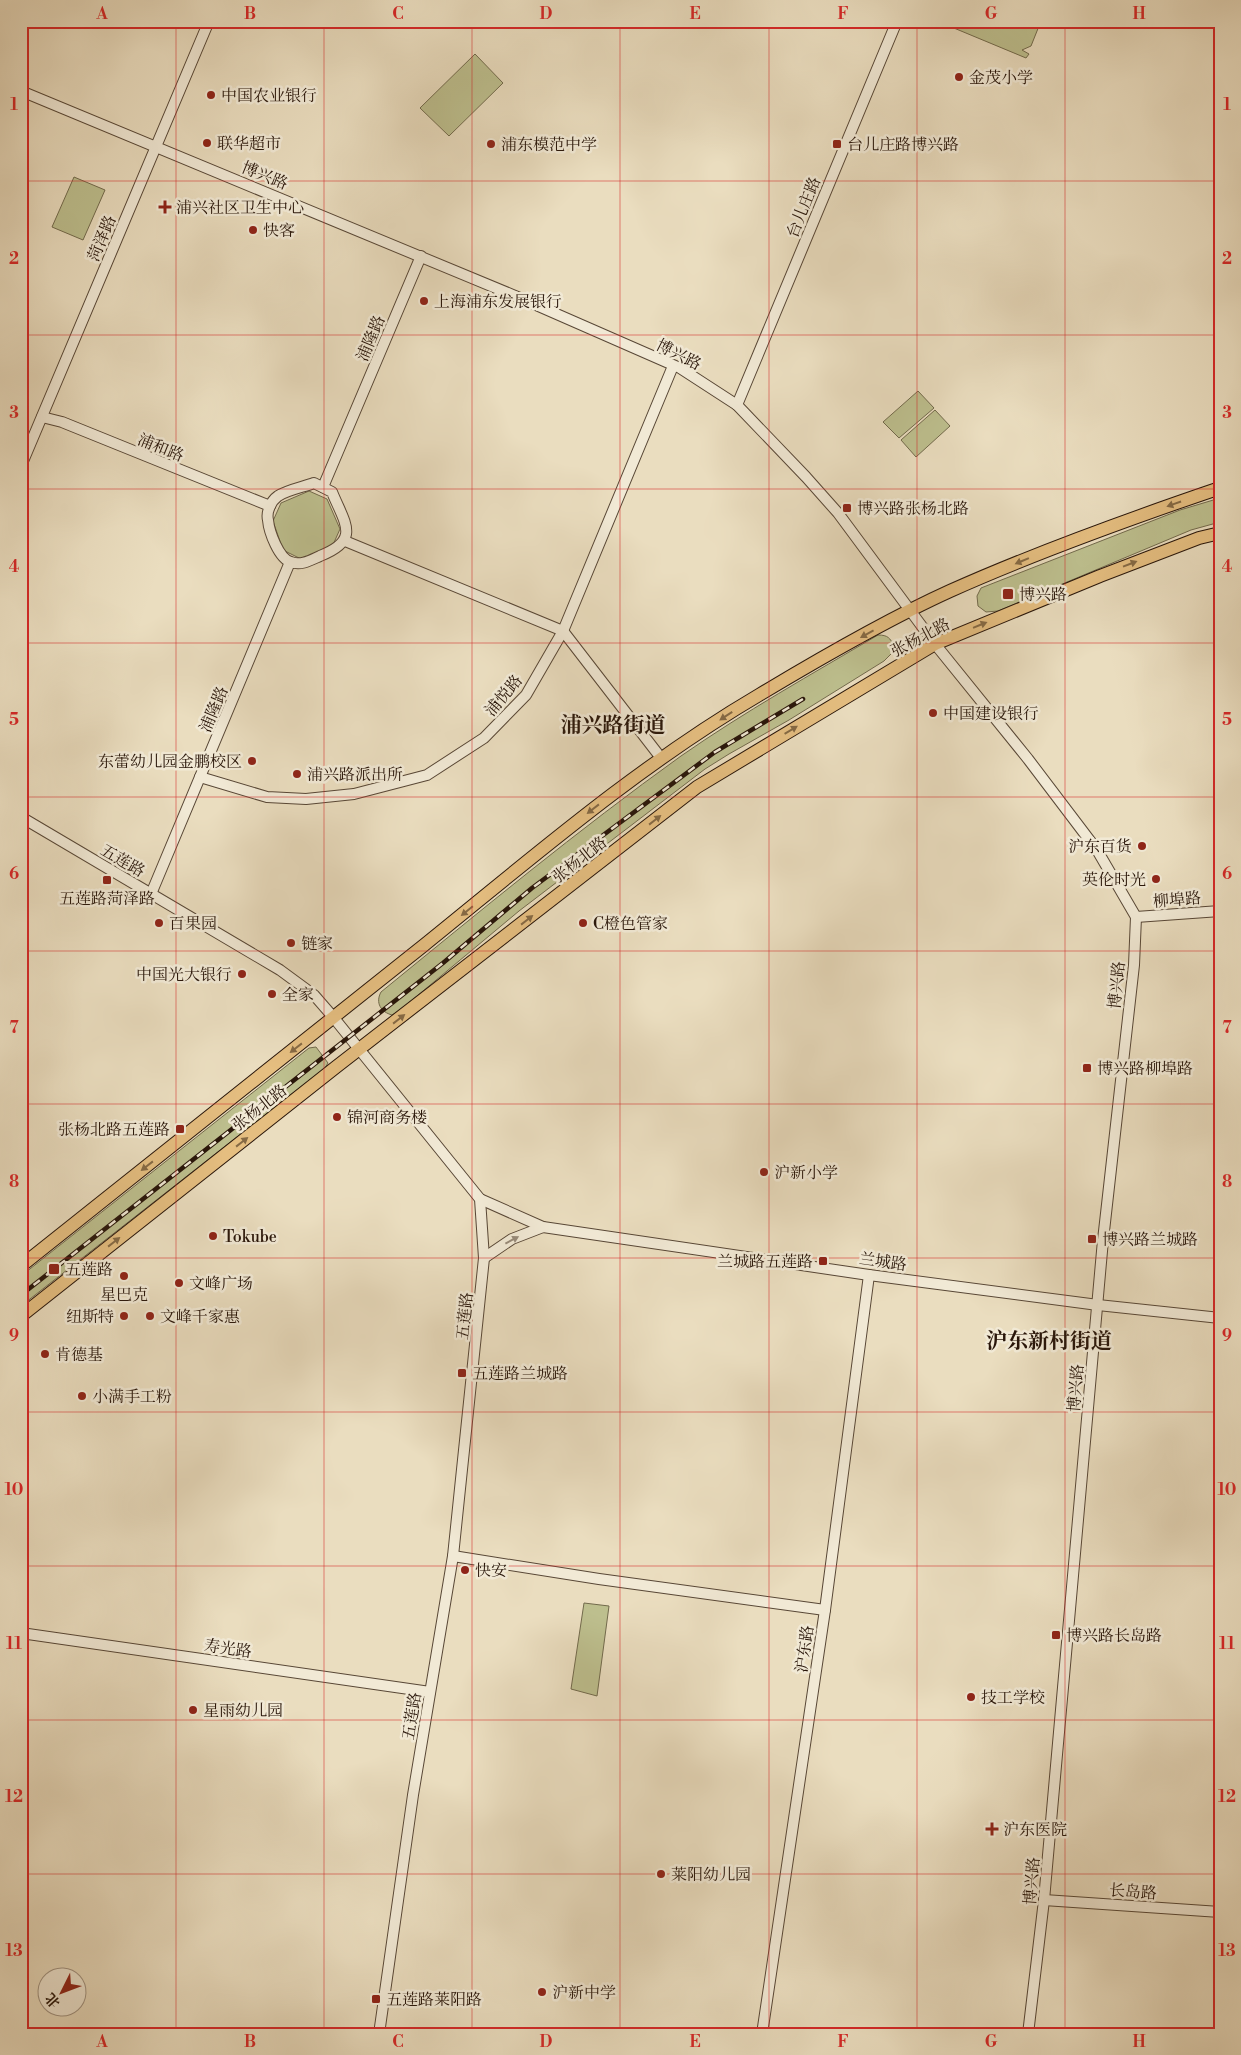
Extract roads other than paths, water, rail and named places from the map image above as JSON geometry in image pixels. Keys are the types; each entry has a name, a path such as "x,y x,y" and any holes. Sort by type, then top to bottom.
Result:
{"main road":[{"name":"张杨北路","path":"21,1266 334,1018 566,830 661,758 757,696 909,611 951,591 1036,556 1154,510 1220,488"},
{"name":"张杨北路","path":"21,1316 697,787 934,644 1109,572 1199,538 1220,533"}],"street":[{"name":"菏泽路","path":"21,466 210,21"},
{"name":"台儿庄路","path":"737,405 897,21"},
{"name":"博兴路","path":"21,91 70,113 156,146 422,256 673,366 737,405 806,477 838,514 934,644 1028,759 1097,850 1136,917 1134,966 1103,1240 1044,1900 1028,2034"},
{"name":"浦隆路","path":"323,487 422,256"},
{"name":"浦悦路","path":"200,777 267,797 306,799 354,794 427,775 484,738 526,695 563,631 673,366"},
{"name":"浦和路","path":"42,417 62,422 270,506"},
{"path":"314,483 323,487 332,492 347,528 345,541 336,550 304,563 290,562 279,553 267,519 270,506 278,496 314,483"},
{"path":"345,541 563,631 661,758"},
{"name":"浦隆路","path":"151,894 290,562"},
{"name":"五莲路","path":"21,817 280,970 314,995 360,1049 480,1200 484,1258 453,1556 430,1692 379,2034"},
{"name":"柳埠路","path":"1136,917 1220,911"},
{"name":"兰城路","path":"480,1200 544,1227 869,1275 1098,1305 1220,1318"},
{"name":"兰城路","path":"484,1258 512,1239 544,1227"},
{"path":"825,1610 869,1275"},
{"name":"沪东路","path":"453,1556 825,1610 762,2034"},
{"name":"寿光路","path":"21,1633 430,1692"},
{"name":"长岛路","path":"1044,1900 1220,1912"}],"railway":[{"path":"21,1295 443,963 532,888 715,752 803,699"}],"place":[{"name":"金茂小学","path":"959,77"},
{"name":"中国农业银行","path":"211,95"},
{"name":"联华超市","path":"207,143"},
{"name":"浦东模范中学","path":"491,144"},
{"name":"台儿庄路博兴路","path":"837,144"},
{"name":"浦兴社区卫生中心","path":"165,207"},
{"name":"快客","path":"253,230"},
{"name":"上海浦东发展银行","path":"424,301"},
{"name":"博兴路张杨北路","path":"847,508"},
{"name":"博兴路","path":"1008,594"},
{"name":"中国建设银行","path":"933,713"},
{"name":"东蕾幼儿园金鹏校区","path":"252,761"},
{"name":"浦兴路派出所","path":"297,774"},
{"name":"沪东百货","path":"1142,846"},
{"name":"英伦时光","path":"1156,879"},
{"name":"五莲路菏泽路","path":"107,880"},
{"name":"百果园","path":"159,923"},
{"name":"C橙色管家","path":"583,923"},
{"name":"链家","path":"291,943"},
{"name":"中国光大银行","path":"242,974"},
{"name":"全家","path":"272,994"},
{"name":"博兴路柳埠路","path":"1087,1068"},
{"name":"锦河商务楼","path":"337,1117"},
{"name":"张杨北路五莲路","path":"180,1129"},
{"name":"沪新小学","path":"764,1172"},
{"name":"Tokube","path":"213,1236"},
{"name":"博兴路兰城路","path":"1092,1239"},
{"name":"兰城路五莲路","path":"823,1261"},
{"name":"五莲路","path":"54,1269"},
{"name":"星巴克","path":"124,1276"},
{"name":"文峰广场","path":"179,1283"},
{"name":"纽斯特","path":"124,1316"},
{"name":"文峰千家惠","path":"150,1316"},
{"name":"肯德基","path":"45,1354"},
{"name":"五莲路兰城路","path":"462,1373"},
{"name":"小满手工粉","path":"82,1396"},
{"name":"快安","path":"465,1570"},
{"name":"博兴路长岛路","path":"1056,1635"},
{"name":"技工学校","path":"971,1697"},
{"name":"星雨幼儿园","path":"193,1710"},
{"name":"沪东医院","path":"992,1829"},
{"name":"莱阳幼儿园","path":"661,1874"},
{"name":"沪新中学","path":"542,1992"},
{"name":"五莲路莱阳路","path":"376,1999"}],"district":[{"name":"浦兴路街道","path":"613,725"},
{"name":"沪东新村街道","path":"1049,1341"}]}
